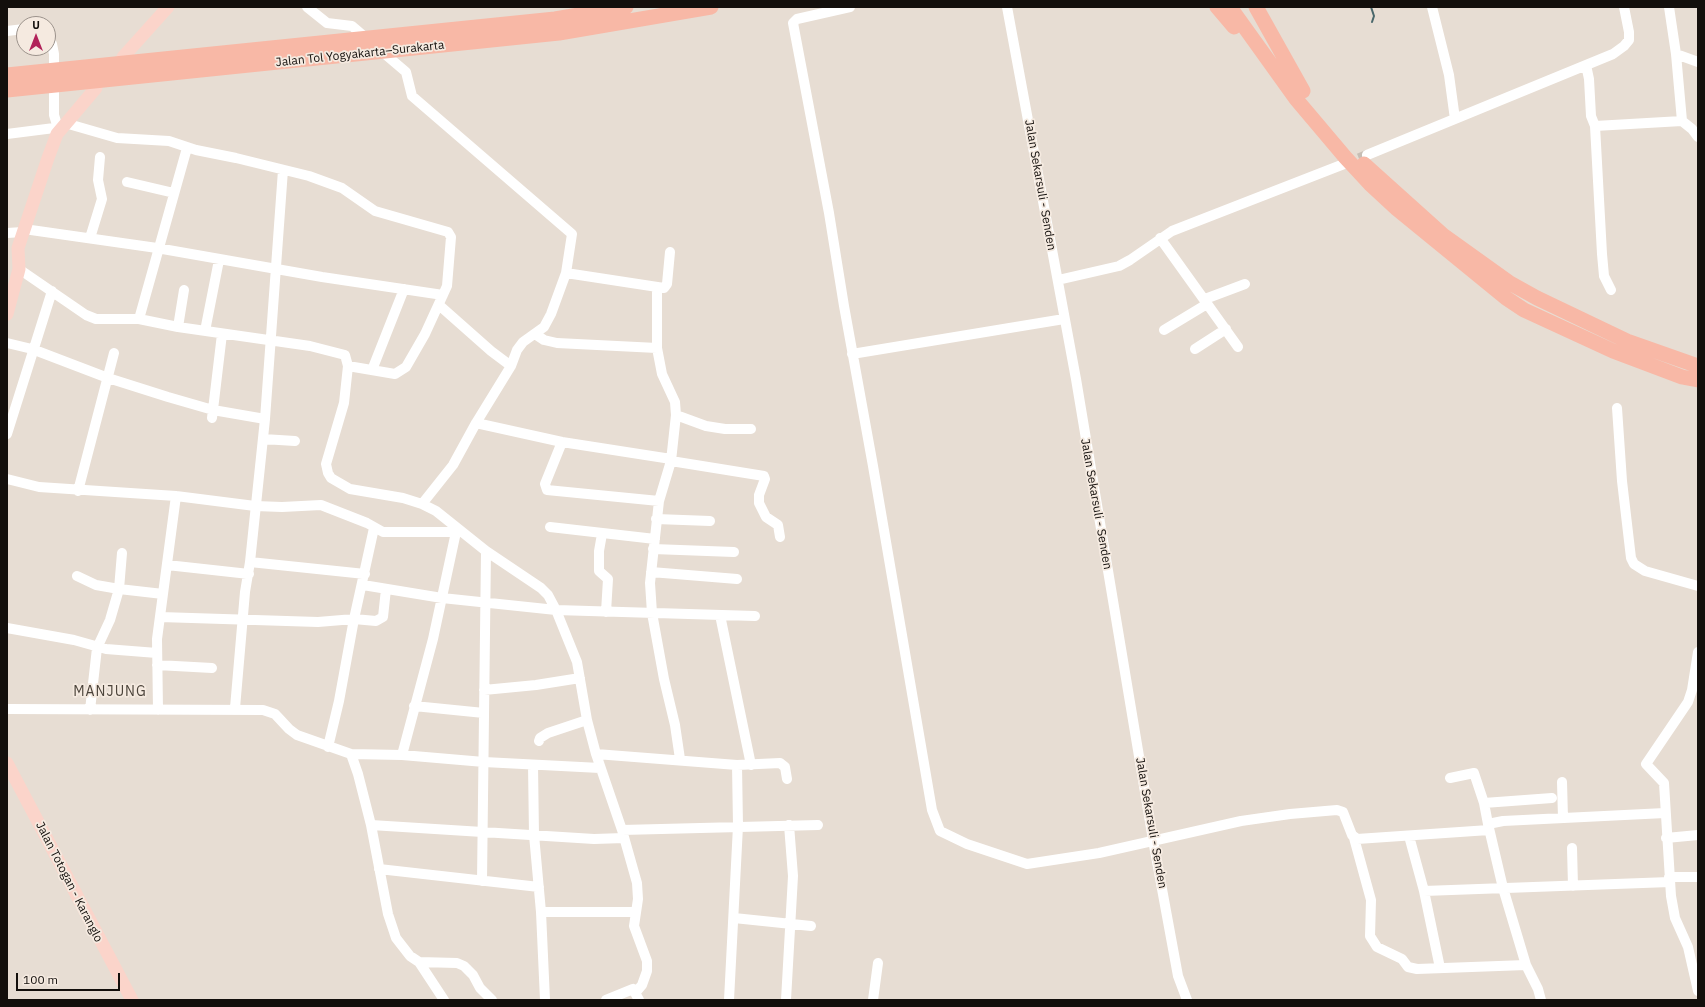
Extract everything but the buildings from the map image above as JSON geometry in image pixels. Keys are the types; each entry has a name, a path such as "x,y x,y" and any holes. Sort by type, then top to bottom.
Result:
{"highway":[{"name":"Jalan Tol Yogyakarta–Surakarta","path":"7,75 555,19 626,7"},
{"name":"Jalan Tol Yogyakarta–Surakarta","path":"7,90 559,33 711,7"},
{"path":"1217,7 1368,169 1442,235 1510,283 1536,298 1627,341 1698,366"},
{"path":"1230,7 1300,95"},
{"path":"1242,7 1300,95 1345,158 1397,209 1506,298 1524,310 1613,351 1682,377 1698,380"},
{"path":"1256,7 1300,95"}],"main road":[{"path":"124,57 168,7"},
{"path":"7,314 19,269 18,248 57,134 62,126 96,88"},
{"name":"Jalan Totogan - Karanglo","path":"7,763 132,1000"}],"street":[{"path":"307,7 327,23 352,26 406,72 412,96 572,234 566,273 551,314 544,327 524,342 517,350 511,366 476,423 453,465 422,504"},
{"path":"850,7 797,19 793,23 829,213 852,354 898,608 932,810 940,830 967,844 1016,862 1027,864 1099,853 1241,821 1290,814 1337,810 1343,812 1354,838 1371,900 1370,936 1373,944 1402,959 1412,969 1526,965"},
{"name":"Jalan Sekarsuli - Senden","path":"1007,7 1045,219 1058,280 1153,840 1178,976 1187,1000"},
{"path":"1432,7 1449,76 1455,119"},
{"path":"1367,155 1613,54 1627,44 1629,32 1624,7"},
{"path":"1669,7 1676,54 1682,121"},
{"path":"1676,54 1698,62"},
{"path":"53,56 54,119 62,126"},
{"path":"1586,65 1589,79 1591,116 1595,126 1604,276 1610,290"},
{"path":"1595,126 1682,121 1688,125 1698,137"},
{"path":"7,134 62,126 112,137 169,141 187,148 236,158 309,176 342,188 375,211 420,222 448,232 450,237 447,286 425,334 403,371 395,374 348,366"},
{"path":"139,319 157,248 187,148"},
{"path":"90,238 102,199 98,180 100,157"},
{"path":"1058,280 1119,266 1172,231 1344,164"},
{"path":"236,708 246,588 249,574 255,506 258,495 265,419 282,170"},
{"path":"127,182 174,193"},
{"path":"7,233 24,230 90,238 443,295"},
{"path":"1160,238 1238,346"},
{"path":"566,273 664,288 667,284 670,252"},
{"path":"205,331 219,260"},
{"path":"19,269 92,317 103,320 139,319 178,327 271,340 343,353 347,357 348,366 344,403 328,458 328,473 336,482 350,489 398,497 422,504 440,514 458,531 541,588 548,595 556,610 576,662 587,720 596,754 623,834 637,883 638,899 634,930 647,961 644,979 638,996 632,990 606,1000"},
{"path":"1164,330 1206,302 1245,284"},
{"path":"657,288 657,348 662,374 675,402 676,415 671,460 659,501 656,519 651,572 652,613 664,679 675,726 680,759"},
{"path":"372,370 404,289"},
{"path":"178,327 184,290"},
{"path":"7,434 32,349 52,291"},
{"path":"439,305 491,352 511,366"},
{"path":"852,354 1064,319"},
{"path":"1195,349 1226,329"},
{"path":"213,414 222,334"},
{"path":"535,334 544,340 557,343 657,348"},
{"path":"7,343 32,349 108,378 213,414 265,419"},
{"path":"78,491 114,353"},
{"path":"1617,408 1622,481 1631,558 1634,564 1645,571 1698,586"},
{"path":"676,415 712,427 751,430"},
{"path":"476,423 562,442 764,476 765,479 759,495 759,503 766,517 778,525 780,537"},
{"path":"263,439 295,441"},
{"path":"562,442 545,484 547,490 659,501"},
{"path":"7,479 28,485 78,491 176,496 255,506 287,507 321,505 367,523 380,532 458,531"},
{"path":"158,710 156,666 160,617 176,496"},
{"path":"656,519 710,521"},
{"path":"550,527 655,539"},
{"path":"328,747 340,701 354,619 363,585 374,528"},
{"path":"402,754 433,639 458,531"},
{"path":"602,534 599,551 599,571 608,579 606,612"},
{"path":"653,549 734,552"},
{"path":"482,881 486,551"},
{"path":"90,710 98,648 110,620 119,589 122,553"},
{"path":"250,562 365,574"},
{"path":"167,565 249,574"},
{"path":"651,572 737,579"},
{"path":"77,576 96,585 163,594"},
{"path":"363,585 442,598 556,610 755,616"},
{"path":"160,617 318,622 354,619 376,621 381,619 386,589"},
{"path":"720,615 751,765"},
{"path":"7,628 74,640 98,648 157,653"},
{"path":"1698,652 1694,699 1646,764 1664,783 1669,880 1675,918 1688,947 1698,991"},
{"path":"156,666 212,668"},
{"path":"484,690 546,684 580,678"},
{"path":"414,706 484,713"},
{"path":"7,709 158,710 236,708 272,712 293,732 328,747 351,754 402,754 484,762 600,768"},
{"path":"539,742 540,738 548,733 587,720"},
{"path":"351,754 358,774 370,825 385,904 393,930 405,950 419,962 444,1000"},
{"path":"596,754 680,759 737,765 780,763 785,767 786,779"},
{"path":"533,765 534,835 541,912 545,1000"},
{"path":"730,1000 738,826 737,765"},
{"path":"1450,778 1474,773 1484,802 1488,827 1503,888 1526,965 1538,989 1540,1000"},
{"path":"1562,782 1563,818"},
{"path":"1484,802 1552,798"},
{"path":"1354,838 1362,839 1409,836 1488,827 1503,821 1665,814"},
{"path":"370,825 594,839 623,834 738,826 818,825"},
{"path":"786,1000 793,876 789,825"},
{"path":"1666,838 1698,835"},
{"path":"1409,836 1424,891 1440,968"},
{"path":"1572,848 1574,886"},
{"path":"379,869 539,887"},
{"path":"1424,891 1574,886 1669,880 1698,876"},
{"path":"541,912 636,912"},
{"path":"734,918 811,926"},
{"path":"419,962 456,963 464,966 473,975 480,988 492,1000"},
{"path":"873,1000 878,963"}],"waterway":[{"path":"1371,7 1374,16 1372,22"}],"tunnel":[{"path":"1345,164 1367,155"}],"district":[{"name":"MANJUNG","path":"110,692"}]}
